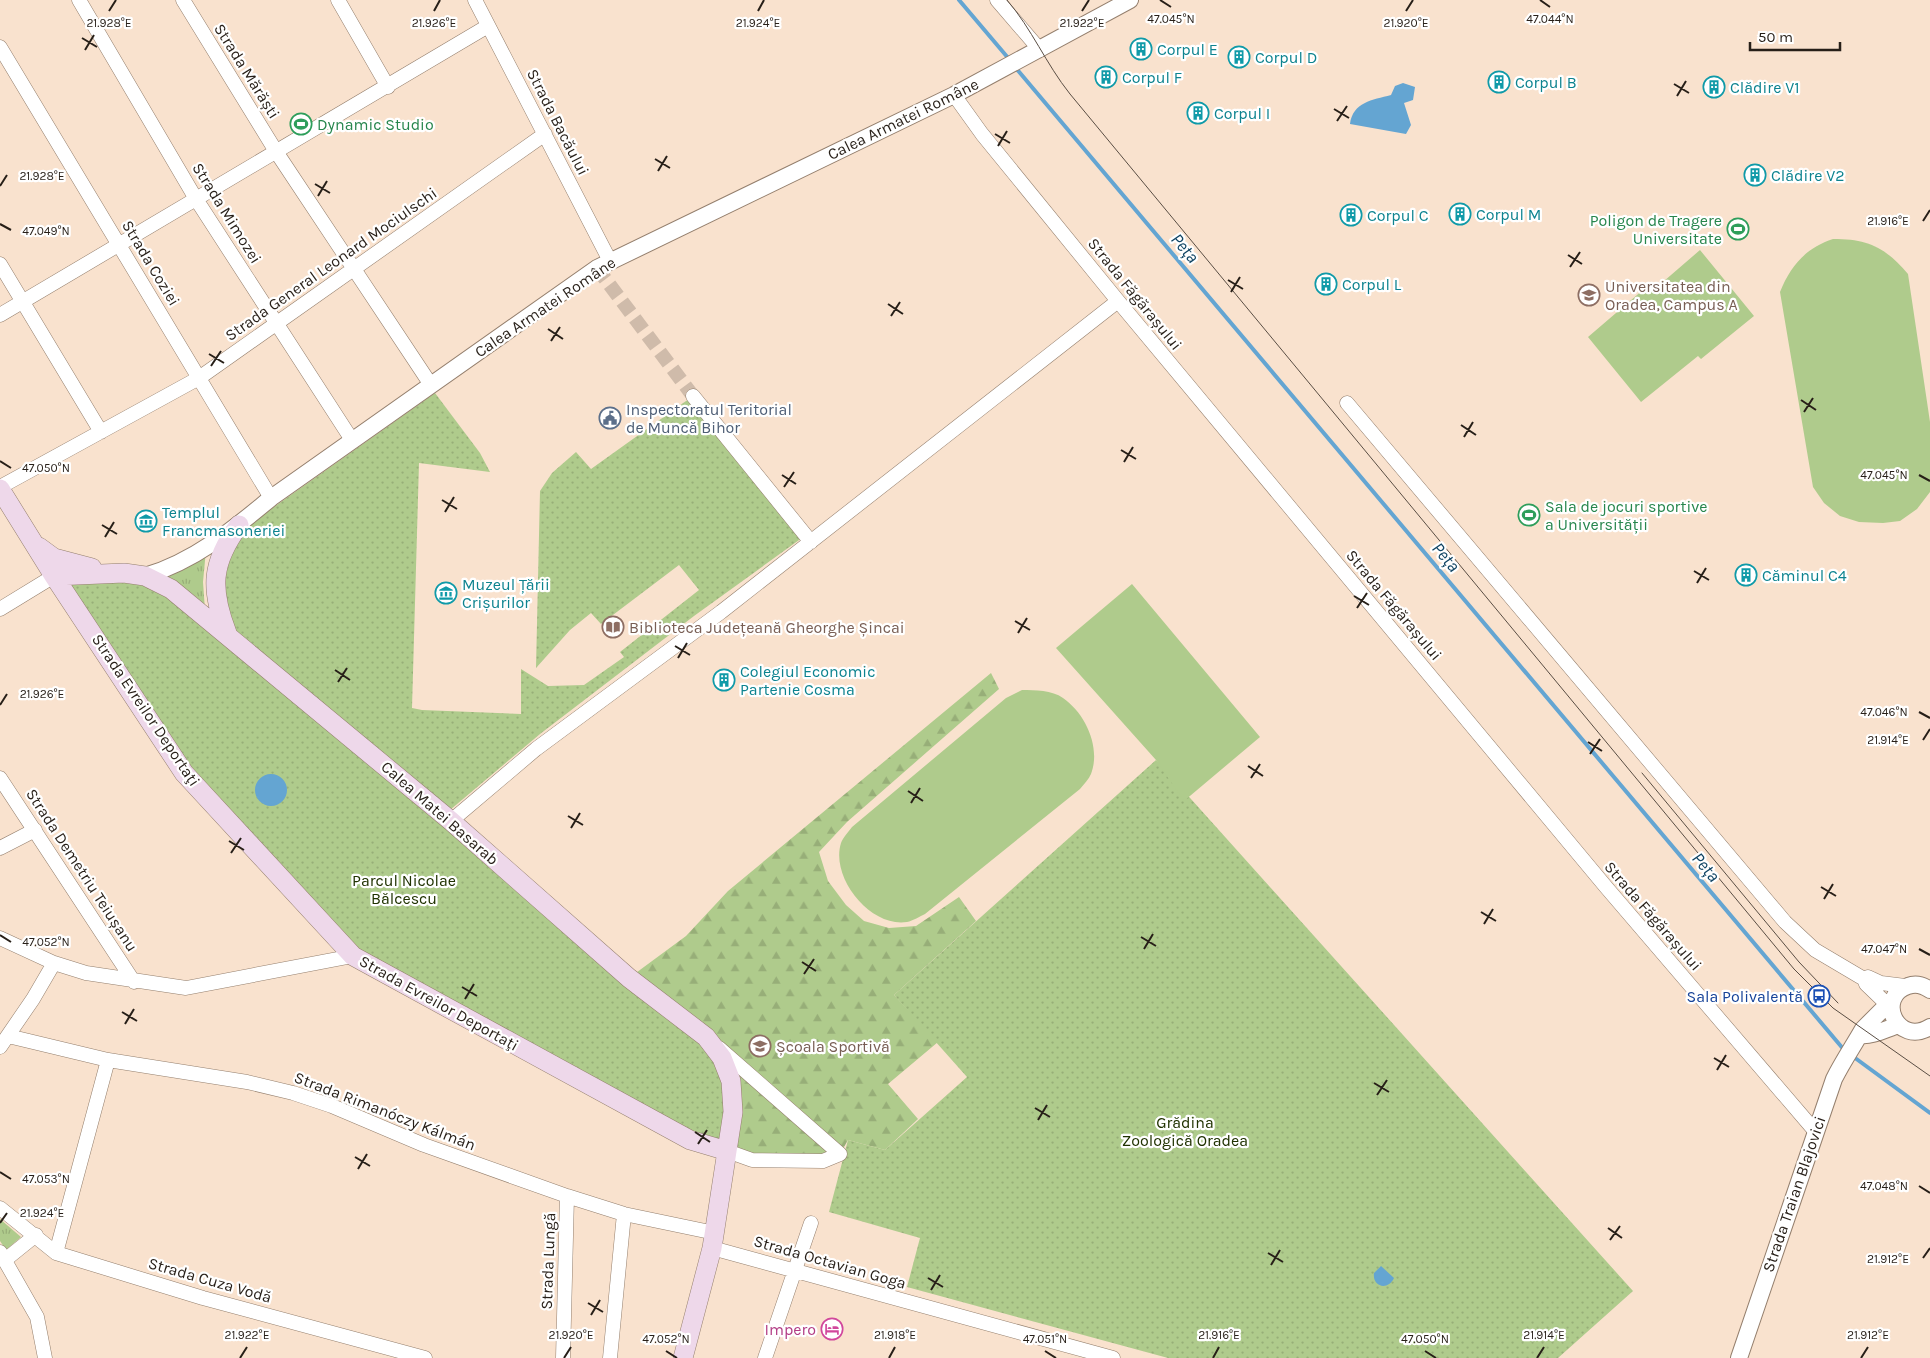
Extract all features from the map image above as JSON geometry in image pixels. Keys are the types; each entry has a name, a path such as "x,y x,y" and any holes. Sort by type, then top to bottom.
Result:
{"main road":[{"name":"Strada Evreilor Deportaţi","path":"0,488 54,576 184,773 353,956 690,1140 727,1151"},
{"path":"227,634 217,608 217,568 225,544 240,525"},
{"path":"35,543 54,558 67,563 124,573"},
{"name":"Calea Matei Basarab","path":"54,576 124,573 145,576 187,601 451,820 629,978 706,1037 722,1058 731,1080 733,1112 713,1240 683,1358"}],"street":[{"name":"Strada Mimozei","path":"79,0 196,199 352,440"},
{"name":"Strada Mărăști","path":"183,0 277,153 431,385"},
{"path":"338,0 388,87"},
{"name":"Strada Bacăului","path":"474,0 610,262"},
{"path":"997,0 1036,52"},
{"name":"Calea Armatei Române","path":"145,576 164,570 184,560 240,525 272,498 352,440 597,268 1000,72 1130,0"},
{"path":"0,315 277,153 488,26"},
{"name":"Strada Coziei","path":"0,47 272,498"},
{"name":"Strada Făgărașului","path":"954,95 982,134 1118,301 1606,887 1815,1131"},
{"name":"Strada General Leonard Mociulschi","path":"0,488 199,378 355,270 545,134"},
{"path":"0,264 101,432"},
{"path":"451,820 536,749 811,542 1118,301"},
{"path":"693,396 811,542"},
{"path":"1347,403 1785,922 1815,950 1864,979 1866,984 1891,1004 1899,1025"},
{"path":"0,609 54,576"},
{"name":"Strada Demetriu Teiușanu","path":"0,778 134,982"},
{"path":"0,848 35,830"},
{"path":"0,938 54,963 86,973 134,982 186,988 353,956"},
{"path":"4,1041 54,963"},
{"path":"1864,979 1868,977 1884,984 1906,986 1917,984 1929,989"},
{"name":"Strada Traian Blajovici","path":"1740,1358 1834,1079 1863,1029 1891,1004 1906,986"},
{"path":"1860,1037 1899,1025 1913,1032 1930,1027"},
{"path":"706,1037 840,1154 823,1161 752,1160 727,1151"},
{"name":"Strada Rimanóczy Kálmán","path":"4,1041 247,1082 293,1093 332,1106 424,1146 567,1196 713,1240"},
{"path":"56,1253 108,1060"},
{"name":"Strada Lungă","path":"563,1358 567,1196"},
{"name":"Strada Cuza Vodă","path":"0,1208 36,1235 56,1253 204,1298 425,1358"},
{"path":"610,1358 624,1214"},
{"path":"766,1358 811,1223"},
{"path":"36,1235 2,1256 37,1317 45,1358"},
{"name":"Strada Octavian Goga","path":"713,1240 795,1270 1112,1358"}],"green space":[{"path":"1833,239 1845,239 1875,246 1892,257 1908,274 1930,422 1930,492 1917,509 1900,521 1883,523 1859,522 1840,516 1824,503 1813,487 1780,292 1784,282 1800,259 1815,247"},
{"path":"1700,250 1754,316 1701,359 1698,356 1641,402 1588,337 1644,289 1649,294"},
{"name":"Parcul Nicolae Bălcescu","path":"435,393 480,453 490,472 419,463 412,708 521,714 521,669 548,686 584,685 624,657 620,652 699,590 679,565 601,624 591,613 570,630 536,668 540,491 552,473 576,452 591,469 693,396 806,535 694,616 540,734 450,810 722,1058 727,1151 353,956 184,773 54,576 145,576 226,633 214,572 247,526"},
{"path":"206,550 203,582 205,610 165,576"},
{"path":"1132,584 1260,737 1184,801 1156,760 1056,648"},
{"path":"991,673 999,689 847,822 819,852 828,881 846,905 864,921 889,928 916,926 959,897 976,921 894,995 938,1042 888,1084 918,1119 885,1150 848,1140 840,1154 752,1160 727,1151 629,978 686,936 728,891"},
{"path":"1022,690 1043,691 1059,695 1071,705 1085,722 1093,743 1094,753 1094,764 1088,780 1080,789 925,914 907,922 893,922 867,909 856,898 842,871 839,857 841,843 846,835 852,827 1006,698"},
{"name":"Grădina Zoologică Oradea","path":"1156,760 1633,1291 1558,1358 1168,1358 907,1287 920,1238 829,1212 848,1140 885,1150 967,1077 894,995"},
{"path":"0,1219 21,1237 6,1250 0,1241"}],"water":[{"path":"1403,83 1415,87 1413,100 1404,103 1411,125 1406,134 1350,124 1359,106 1391,95 1395,86"},
{"path":"271,774 277,775 282,779 286,784 286,796 282,801 277,805 271,806 265,805 260,801 256,796 255,790 256,784 260,779 265,775"},
{"path":"1381,1266 1394,1278 1385,1286 1375,1282 1374,1278 1374,1273"}],"waterway":[{"name":"Peța","path":"959,0 1009,59"},
{"name":"Peța","path":"1015,67 1845,1051"},
{"name":"Peța","path":"1851,1055 1930,1113"}],"tunnel":[{"path":"597,268 693,396"}],"tram line":[{"path":"1007,0 1024,23 1061,83 1794,969 1833,1008 1930,1076"},
{"path":"1642,773 1799,962 1838,1003"}],"place":[{"name":"Corpul E","path":"1141,49"},
{"name":"Corpul D","path":"1239,57"},
{"name":"Corpul F","path":"1106,77"},
{"name":"Corpul B","path":"1499,82"},
{"name":"Clădire V1","path":"1714,87"},
{"name":"Corpul I","path":"1198,113"},
{"name":"Dynamic Studio","path":"301,124"},
{"name":"Clădire V2","path":"1755,175"},
{"name":"Corpul M","path":"1460,214"},
{"name":"Corpul C","path":"1351,215"},
{"name":"Poligon de Tragere Universitate","path":"1738,229"},
{"name":"Corpul L","path":"1326,284"},
{"name":"Universitatea din Oradea, Campus A","path":"1589,295"},
{"name":"Inspectoratul Teritorial de Muncă Bihor","path":"610,418"},
{"name":"Sala de jocuri sportive a Universității","path":"1529,515"},
{"name":"Templul Francmasoneriei","path":"146,521"},
{"name":"Căminul C4","path":"1746,575"},
{"name":"Muzeul Țării Crișurilor","path":"446,593"},
{"name":"Biblioteca Județeană Gheorghe Șincai","path":"613,627"},
{"name":"Colegiul Economic Partenie Cosma","path":"724,680"},
{"name":"Sala Polivalentă","path":"1819,996"},
{"name":"Școala Sportivă","path":"760,1046"},
{"name":"Impero","path":"832,1329"}]}
